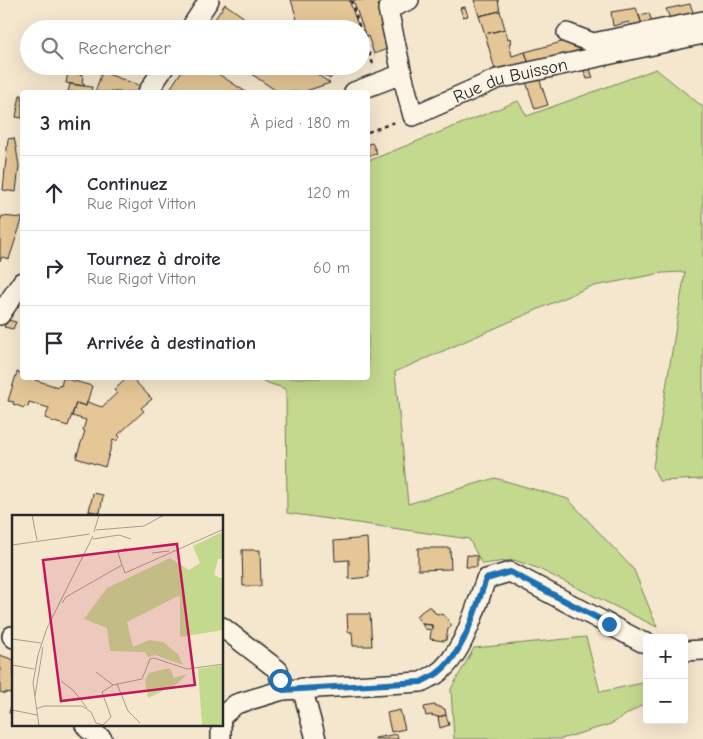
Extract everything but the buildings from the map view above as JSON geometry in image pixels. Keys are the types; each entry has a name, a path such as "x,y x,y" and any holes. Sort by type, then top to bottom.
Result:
{"street":[{"path":"196,20 209,0"},
{"path":"409,0 388,9 413,116"},
{"path":"567,33 593,43 703,21"},
{"name":"Rue du Buisson","path":"413,116 497,79 703,34"},
{"path":"359,90 402,74"},
{"path":"149,90 159,75"},
{"path":"0,315 20,285"},
{"path":"224,714 236,704 283,690 421,682 436,674 449,662 464,638 486,579 510,572 643,642"},
{"path":"224,629 278,670 283,690"},
{"path":"688,651 703,650"},
{"path":"302,688 316,739"},
{"path":"86,726 102,739"},
{"path":"221,726 221,739"}],"path":[{"path":"351,0 358,20"},
{"path":"370,54 379,82"},
{"path":"370,131 413,116"}],"green space":[{"path":"656,69 703,107 703,479 659,481 653,467 685,272 662,273 589,287 395,372 408,504 495,478 568,499 634,570 657,627 537,568 514,560 482,564 469,539 287,513 286,389 259,380 370,380 370,160 518,101 527,116"},
{"path":"586,637 600,692 643,683 643,704 611,724 561,739 454,739 451,689 474,648"}],"route":[{"path":"280,680 283,690 421,682 436,674 449,662 464,638 486,579 510,572 609,624"}]}
